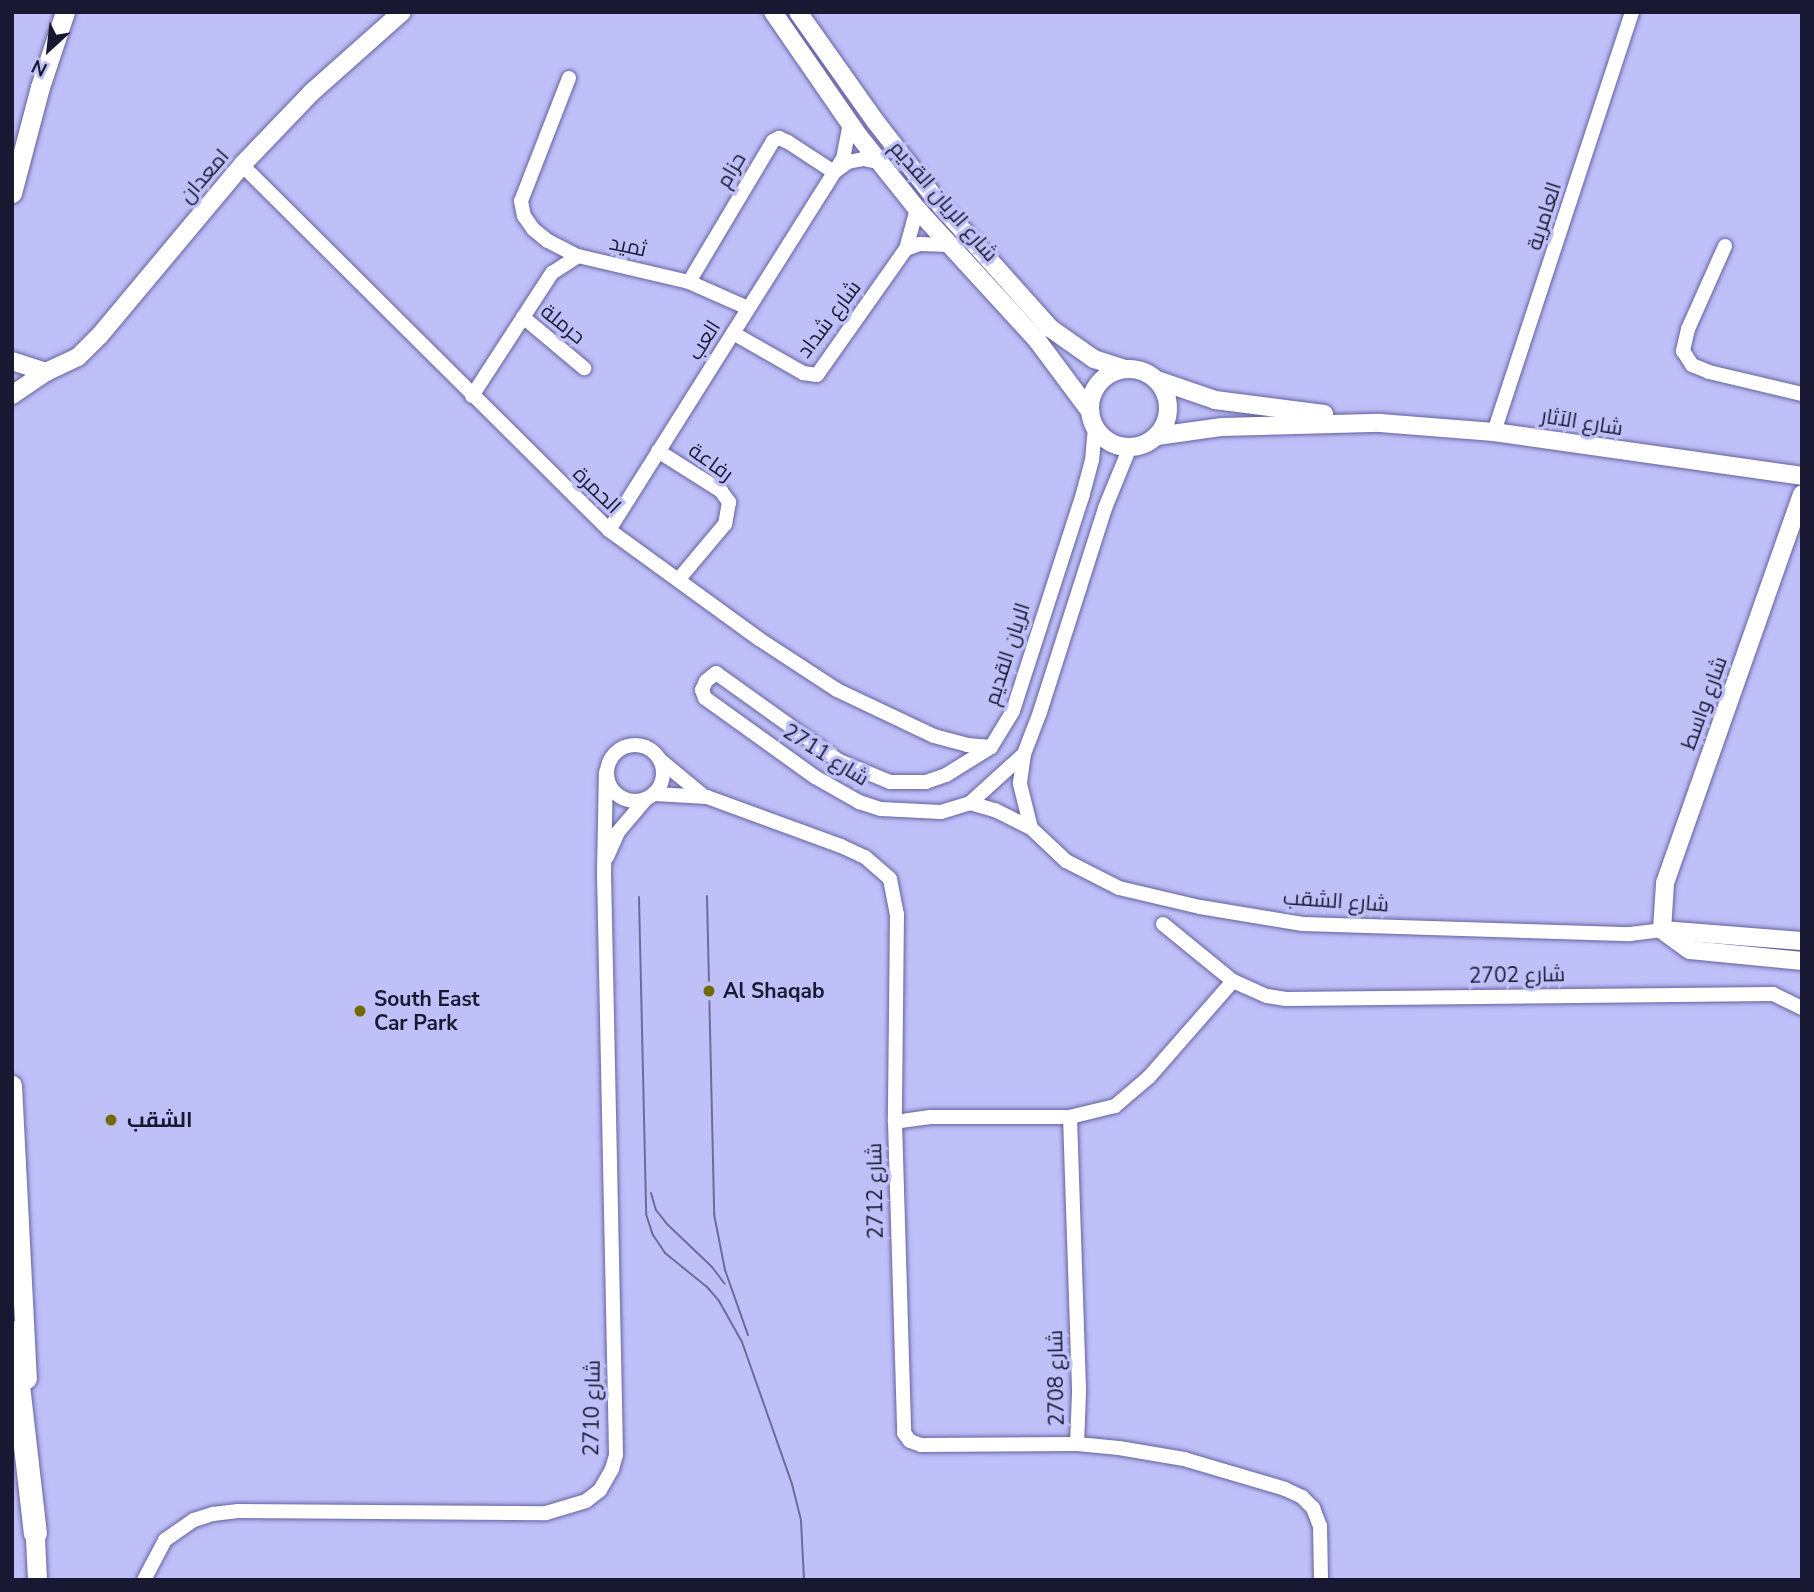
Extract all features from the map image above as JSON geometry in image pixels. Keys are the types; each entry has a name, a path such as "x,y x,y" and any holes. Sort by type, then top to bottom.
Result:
{"highway":[{"path":"12,1332 35,1533"}],"main road":[{"path":"12,193 40,87 65,12"},
{"path":"12,1085 37,1580"}],"street":[{"name":"امعدان","path":"12,395 46,372 78,357 100,335 243,165 312,92 402,12"},
{"name":"شارع الريان القديم","path":"773,12 879,162 917,209 1037,340 1092,419"},
{"name":"شارع الريان القديم","path":"798,12 876,122 941,206 1050,328 1094,359 1124,369"},
{"name":"العامرية","path":"1494,432 1632,12"},
{"path":"569,78 521,201 524,216 533,229 548,241 578,256"},
{"name":"العب","path":"609,530 843,159 850,124"},
{"name":"حزام","path":"689,282 773,141 779,138 788,142 834,172"},
{"path":"834,172 848,162 863,159 879,162"},
{"name":"الحمرة","path":"243,165 609,530 759,639 837,690 934,736 967,745 991,747"},
{"name":"شارع شداد","path":"733,333 803,373 817,375 906,249 912,236 917,209"},
{"path":"906,249 920,244 949,245"},
{"path":"1725,246 1688,329 1683,351 1692,365 1709,372 1802,394"},
{"name":"ثميد","path":"523,317 552,273 578,256 689,282 748,308"},
{"name":"حرملة","path":"472,396 523,317 584,368"},
{"path":"12,361 46,372"},
{"path":"1124,369 1142,370 1157,380 1168,402 1168,415 1157,436 1144,444 1130,447 1110,442 1092,419 1091,397 1098,383 1109,374 1124,369"},
{"name":"شارع الآثار","path":"1157,380 1215,400 1355,421 1494,432 1802,476"},
{"name":"الريان القديم","path":"716,673 839,761 890,782 926,782 946,775 991,747 1013,711 1083,495 1092,460 1092,419"},
{"name":"شارع الآثار","path":"1157,436 1222,427 1355,421"},
{"path":"1031,828 1020,783 1024,754 1112,488 1130,447"},
{"name":"رفاعة","path":"659,451 721,491 729,502 725,524 678,580"},
{"name":"شارع واسط","path":"1662,930 1662,904 1668,873 1802,494"},
{"name":"شارع 2711","path":"716,673 706,681 702,690 705,698 815,778 859,802 881,809 941,811 970,803"},
{"path":"707,797 651,796 635,801 614,793 606,772 614,753 634,744 654,752 660,760 707,797 841,846 864,857 890,878 897,914 895,1122"},
{"path":"970,803 1024,754"},
{"path":"651,796 662,783 660,760"},
{"name":"شارع 2710","path":"144,1580 157,1550 165,1541 194,1520 213,1514 238,1511 546,1513 586,1501 600,1490 616,1455 604,872 606,772"},
{"name":"شارع 2710","path":"604,872 618,832 651,796"},
{"name":"شارع الشقب","path":"970,803 995,810 1031,828 1066,861 1119,888 1303,924 1630,934 1662,930 1802,941"},
{"name":"شارع 2702","path":"1163,924 1233,981 1267,996 1286,999 1773,994 1802,1008"},
{"path":"1662,930 1690,950 1802,961"},
{"name":"شارع 2712","path":"1077,1444 921,1446 910,1441 904,1433 895,1122 930,1117 1070,1117 1105,1110 1127,1097 1194,1030 1233,981"},
{"name":"شارع 2708","path":"1070,1117 1079,1393 1077,1444 1184,1459 1266,1482 1302,1497 1313,1508 1320,1526 1321,1580"}],"tram line":[{"path":"707,896 714,1214 725,1270 748,1335"},
{"path":"639,897 646,1214 653,1235 665,1253 707,1287 719,1301 742,1342 792,1484 801,1521 804,1580"},
{"path":"651,1193 656,1210 667,1224 712,1267 725,1284"}],"place":[{"name":"Al Shaqab","path":"709,991"},
{"name":"South East Car Park","path":"360,1011"},
{"name":"الشقب","path":"111,1120"}]}
